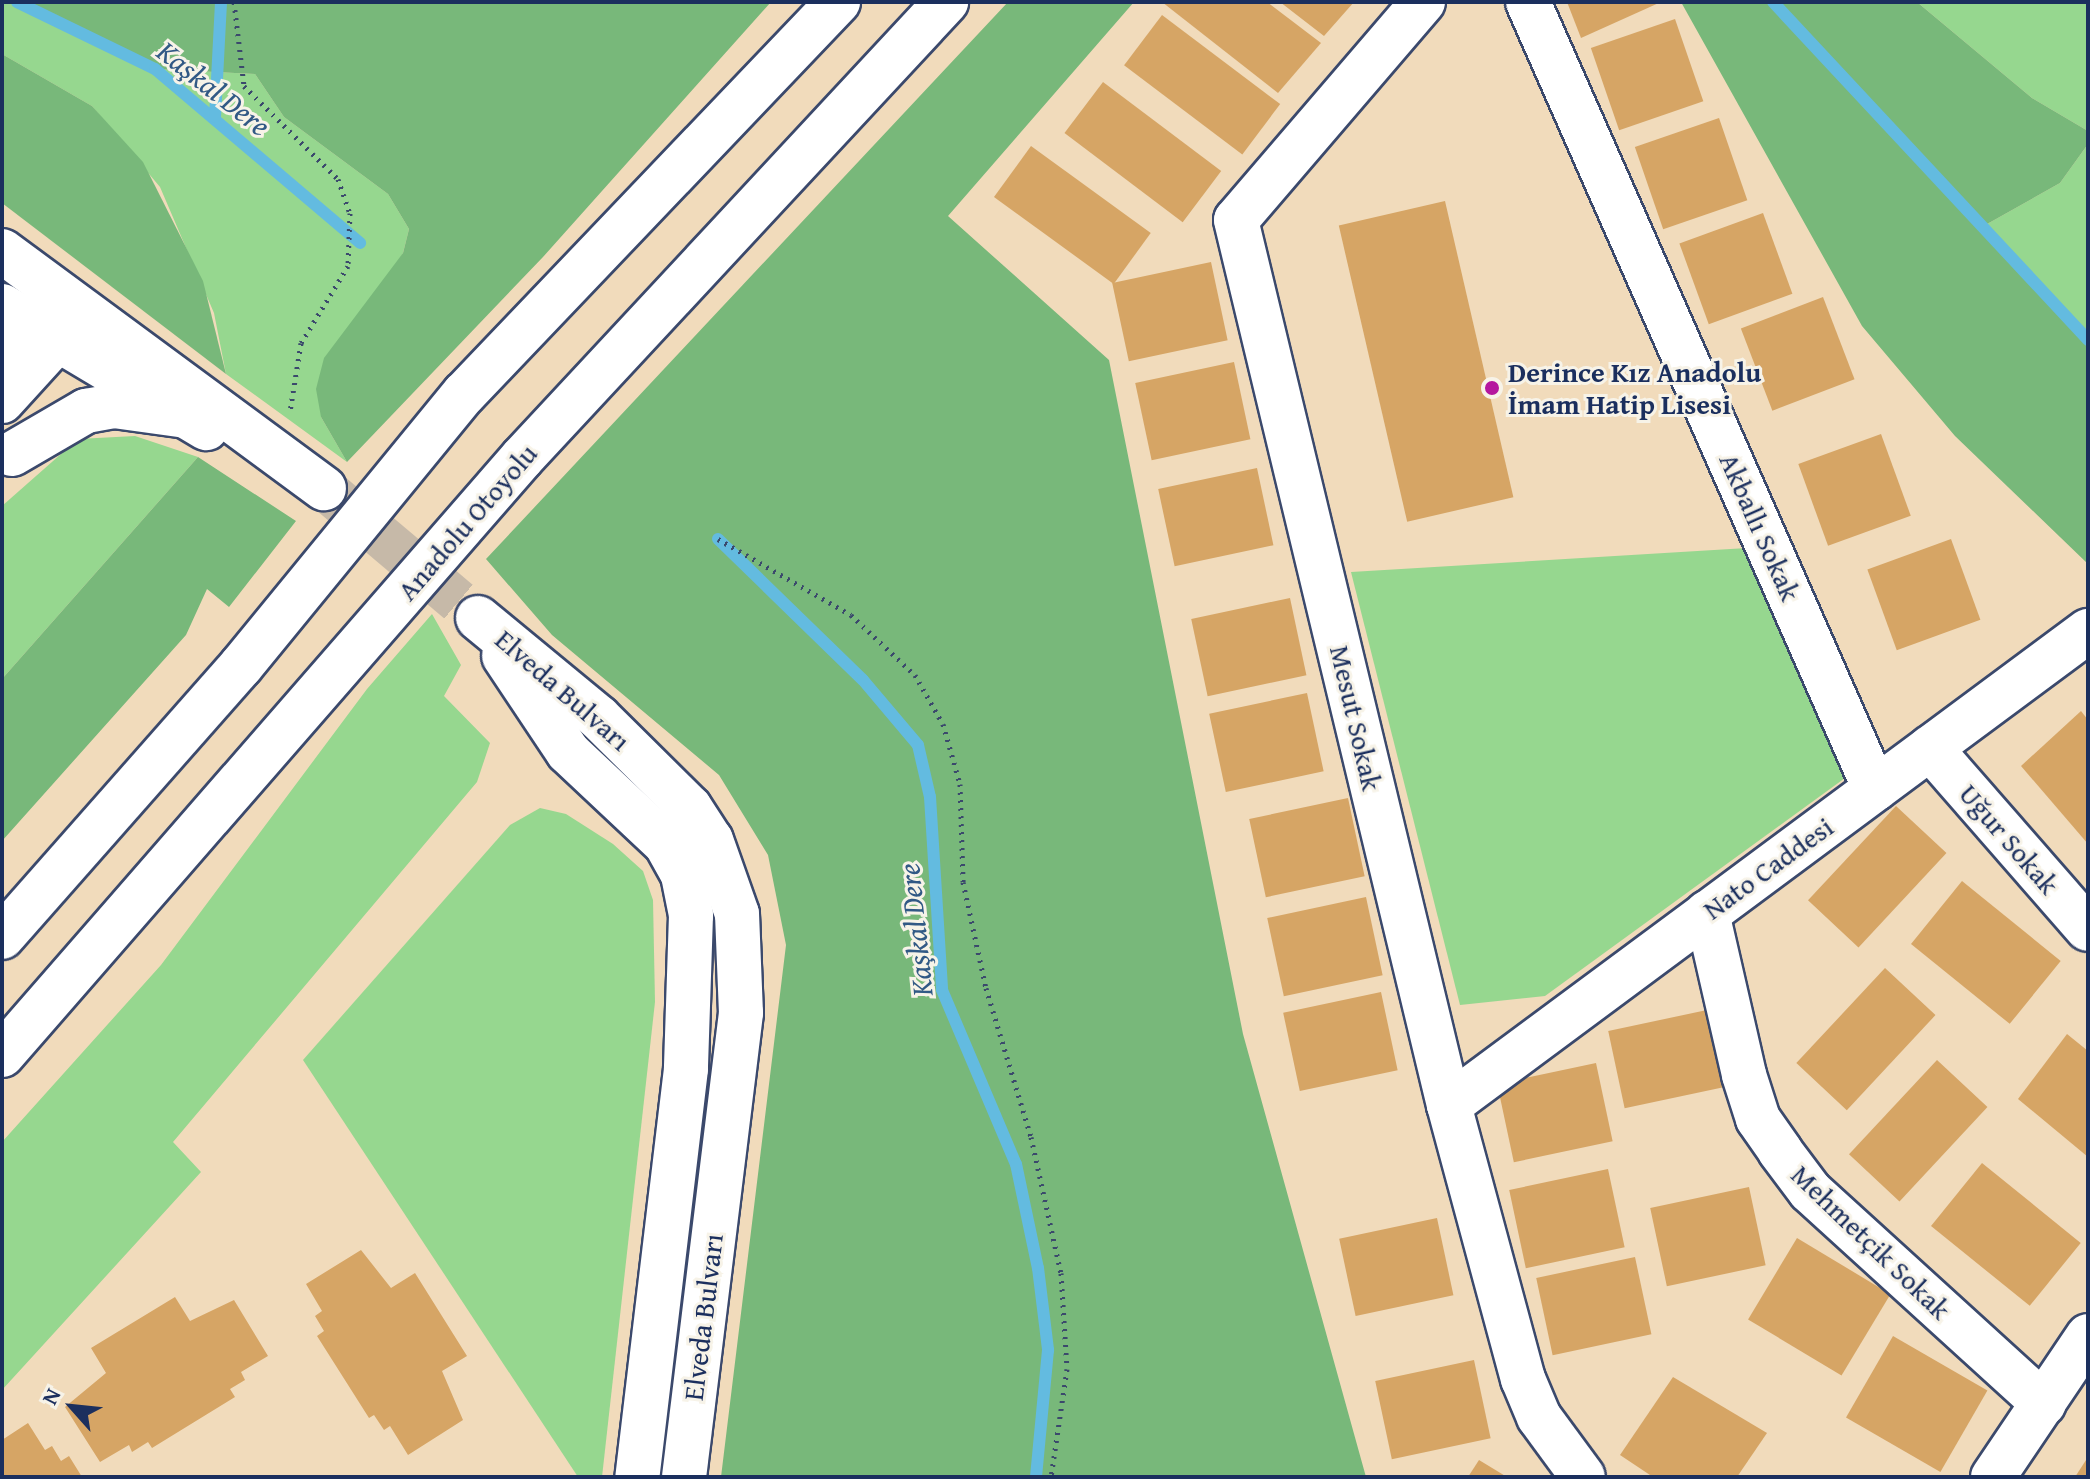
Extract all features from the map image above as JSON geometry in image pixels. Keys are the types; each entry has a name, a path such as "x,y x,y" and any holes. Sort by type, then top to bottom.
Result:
{"main road":[{"path":"2,937 241,666 464,394 838,2"},
{"name":"Anadolu Otoyolu","path":"2,1055 522,458 946,2"},
{"name":"Mesut Sokak","path":"1423,2 1236,220 1449,1105 1523,1379 1539,1417 1583,1477"},
{"name":"Akballı Sokak","path":"1528,2 1875,789"},
{"path":"2,251 86,336 186,416 324,488 282,454 86,336 2,306"},
{"path":"2,336 2,375"},
{"path":"2,401 86,336"},
{"path":"7,460 86,336"},
{"path":"7,460 86,411 114,406 186,416"},
{"name":"Elveda Bulvarı","path":"637,1477 686,1069 691,915 683,875 666,844 568,752 478,618 598,717 690,808 711,840 737,914 741,1013 684,1477"},
{"name":"Nato Caddesi","path":"1449,1105 2088,631"},
{"name":"Uğur Sokak","path":"1930,748 2088,929"},
{"name":"Mehmetçik Sokak","path":"1707,913 1744,1075 1758,1119 1810,1191 2044,1404"},
{"path":"1993,1477 2088,1336"}],"path":[{"path":"234,2 244,86 338,179 350,213 348,266 301,343 282,454"},
{"path":"718,539 851,615 915,675 943,724 960,784 963,882 979,958 1061,1273 1067,1369 1051,1477"}],"green space":[{"path":"2,2 17,2 155,69 255,74 284,117 388,194 409,229 403,253 321,417 347,462 226,374 214,313 160,187 92,106 2,54"},
{"path":"17,2 771,2 543,257 347,462 321,417 316,389 324,358 403,253 409,229 388,194 284,117 255,74 155,69"},
{"path":"1008,2 1134,2 948,216 1109,360 1243,1034 1366,1477 721,1477 786,945 768,855 719,775 552,635 486,559"},
{"path":"1681,2 1917,2 2032,98 2088,131 2088,144 2060,183 1980,228 2088,338 2088,564 1955,436 1862,326"},
{"path":"1917,2 2088,2 2088,131 2032,98"},
{"path":"2,54 92,106 143,162 203,281 226,374 2,203"},
{"path":"2088,144 2088,338 1980,228 2060,183"},
{"path":"135,436 198,457 2,679 2,506 78,439"},
{"path":"198,457 296,521 229,607 207,589 186,635 2,841 2,679"},
{"path":"1747,548 1845,778 1545,996 1460,1005 1351,572"},
{"path":"432,614 461,665 444,696 490,743 477,782 173,1142 201,1172 2,1390 2,1142 161,965 367,689"},
{"path":"540,808 566,814 613,844 643,871 653,900 655,1002 602,1477 578,1477 303,1060 510,825"}],"building":[{"path":"1162,2 1267,2 1321,43 1278,93"},
{"path":"1280,2 1354,2 1324,36"},
{"path":"1567,2 1661,2 1581,38"},
{"path":"1162,15 1280,104 1242,154 1124,65"},
{"path":"1675,19 1703,101 1619,130 1591,48"},
{"path":"1103,82 1221,171 1183,222 1064,133"},
{"path":"1719,118 1747,200 1663,229 1635,147"},
{"path":"1031,146 1151,233 1114,284 994,197"},
{"path":"1445,201 1513,497 1407,522 1339,226"},
{"path":"1763,213 1792,294 1709,324 1679,243"},
{"path":"1211,262 1228,340 1129,361 1112,283"},
{"path":"1823,297 1855,379 1772,411 1741,329"},
{"path":"1234,362 1250,439 1152,460 1135,383"},
{"path":"1881,434 1911,516 1828,546 1798,464"},
{"path":"1257,468 1273,545 1175,566 1158,489"},
{"path":"1951,539 1980,620 1897,650 1867,569"},
{"path":"1290,598 1306,675 1208,696 1191,619"},
{"path":"1307,693 1324,771 1226,792 1209,714"},
{"path":"2081,711 2088,720 2088,844 2021,766"},
{"path":"1348,798 1365,876 1266,897 1249,819"},
{"path":"1896,806 1946,853 1858,947 1808,900"},
{"path":"1962,881 2061,961 2010,1024 1911,944"},
{"path":"1366,897 1383,975 1284,996 1267,918"},
{"path":"1885,968 1935,1015 1847,1110 1796,1063"},
{"path":"1381,992 1398,1070 1300,1091 1283,1013"},
{"path":"1707,1010 1723,1087 1625,1108 1608,1031"},
{"path":"2067,1034 2088,1051 2088,1157 2018,1099"},
{"path":"1937,1060 1987,1107 1899,1201 1849,1154"},
{"path":"1596,1063 1613,1141 1514,1162 1497,1084"},
{"path":"1982,1163 2081,1243 2030,1306 1931,1226"},
{"path":"1608,1169 1625,1247 1526,1268 1509,1190"},
{"path":"1749,1187 1766,1265 1667,1286 1650,1208"},
{"path":"1437,1218 1453,1295 1356,1316 1339,1239"},
{"path":"1797,1238 1890,1294 1842,1376 1748,1319"},
{"path":"361,1250 391,1288 415,1273 467,1356 442,1371 463,1420 408,1455 390,1426 384,1430 374,1415 369,1418 317,1336 324,1331 315,1316 322,1311 306,1284"},
{"path":"1635,1257 1651,1334 1553,1355 1536,1278"},
{"path":"175,1297 190,1321 234,1300 268,1356 241,1372 245,1380 230,1389 235,1397 152,1448 148,1442 132,1452 129,1445 100,1462 65,1407 106,1373 91,1348"},
{"path":"1893,1336 1987,1390 1940,1472 1846,1417"},
{"path":"1474,1360 1491,1438 1392,1459 1375,1381"},
{"path":"1673,1377 1767,1433 1737,1477 1653,1477 1620,1455"},
{"path":"28,1423 45,1450 52,1446 61,1461 69,1456 82,1477 2,1477 2,1440"},
{"path":"2088,1457 2088,1477 2075,1477"},
{"path":"1479,1460 1507,1477 1468,1477"}],"waterway":[{"name":"Kaşkal Dere","path":"17,2 155,69 360,243"},
{"path":"215,117 221,2"},
{"path":"1773,2 2088,340"},
{"name":"Kaşkal Dere","path":"718,539 863,680 918,745 930,797 942,990 1016,1164 1038,1268 1048,1350 1036,1477"}],"tunnel":[{"path":"324,488 478,618"}],"place":[{"name":"Derince Kız Anadolu İmam Hatip Lisesi","path":"1492,388"}]}
